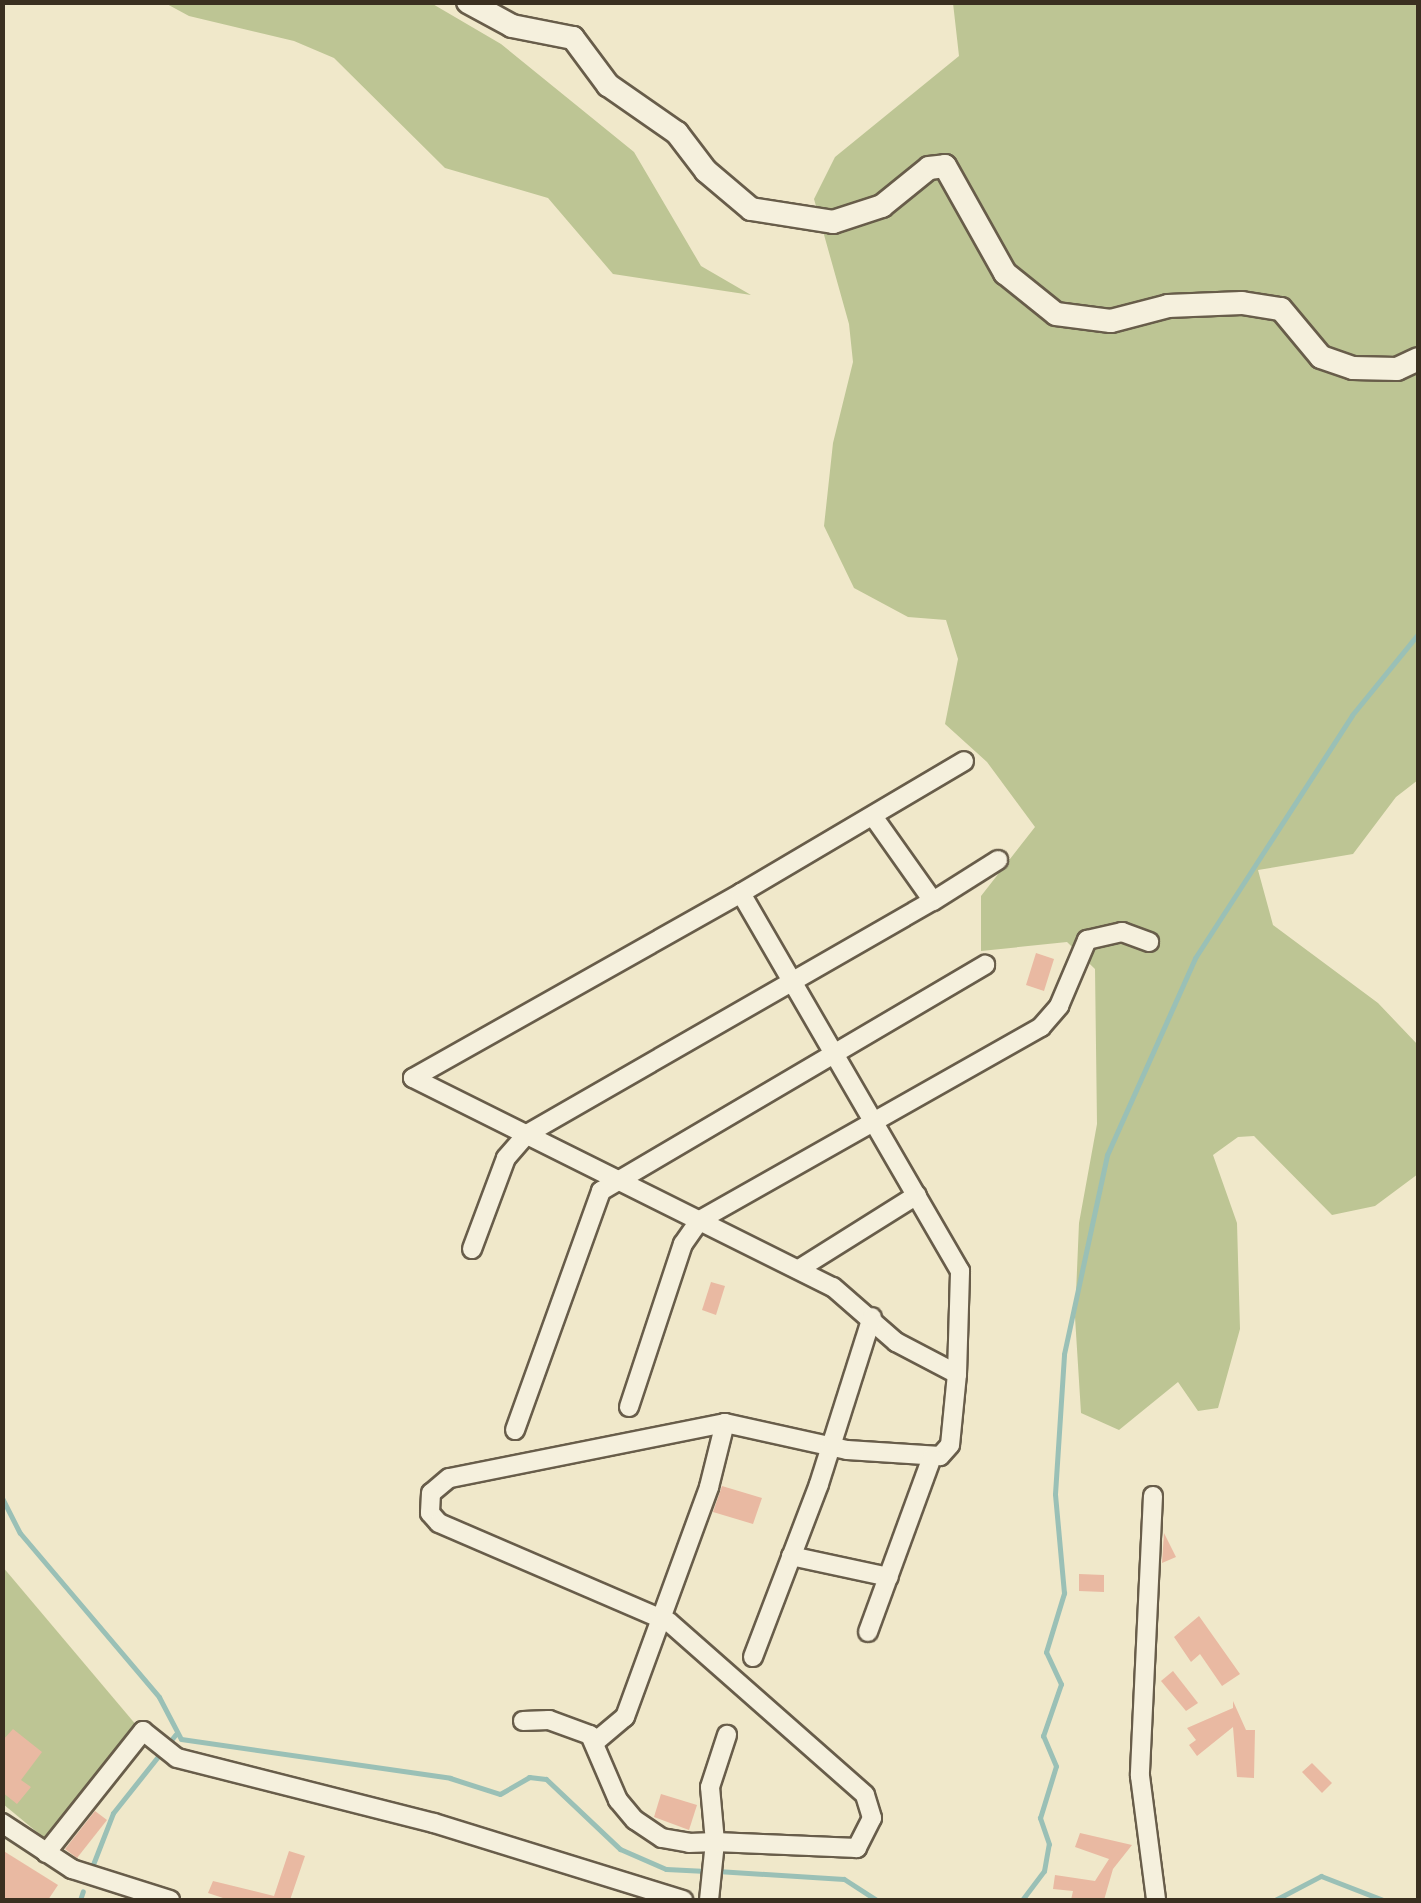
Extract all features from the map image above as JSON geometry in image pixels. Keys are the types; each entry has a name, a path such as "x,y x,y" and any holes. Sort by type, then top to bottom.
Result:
{"street":[{"path":"468,2 512,26 573,38 608,84 677,133 736,200 762,213 833,222 882,206 929,168 945,166 1005,273 1056,314 1111,321 1168,306 1242,303 1281,309 1321,358 1353,368 1397,369 1418,359"},
{"path":"957,1374 896,1342 872,1317 799,1269 413,1078 875,819 964,761"},
{"path":"875,819 934,901"},
{"path":"472,1248 506,1158 528,1134 792,984 998,860"},
{"path":"523,1720 570,1726 596,1742 618,1800 635,1820 662,1838 856,1848 868,1835 872,1806 852,1779 663,1619 439,1523 430,1513 430,1493 449,1478 725,1423 831,1446 932,1456 950,1445 960,1271 741,892"},
{"path":"630,1407 683,1244 700,1220 877,1124 1041,1027 1059,1006 1087,940 1101,932 1148,942"},
{"path":"514,1430 592,1209 618,1179 985,965"},
{"path":"799,1269 918,1194"},
{"path":"753,1657 831,1446 872,1317"},
{"path":"596,1742 626,1717 663,1619 725,1423"},
{"path":"868,1632 932,1456"},
{"path":"1153,1496 1140,1776 1156,1900"},
{"path":"792,1556 889,1577"},
{"path":"46,1853 143,1731 177,1758 434,1823 682,1900"},
{"path":"709,1900 715,1842 710,1787 727,1735"},
{"path":"2,1823 72,1869 170,1900"}],"green space":[{"path":"165,3 431,3 501,44 634,152 701,266 751,295 613,274 548,198 445,168 334,58 294,41 189,16"},
{"path":"953,3 1418,3 1418,780 1396,797 1353,854 1258,870 1273,925 1378,1003 1418,1045 1418,1174 1375,1206 1332,1215 1254,1136 1238,1137 1213,1155 1237,1223 1240,1329 1218,1408 1198,1411 1178,1382 1119,1430 1081,1413 1075,1317 1079,1223 1097,1124 1095,969 1067,942 981,951 981,896 1035,827 987,762 945,724 958,659 946,620 908,617 854,588 824,526 833,443 853,362 849,324 814,199 835,157 959,56"},
{"path":"2,1566 137,1726 49,1842 3,1804"}],"building":[{"path":"1036,953 1054,959 1044,991 1026,985"},
{"path":"711,1282 725,1286 716,1315 702,1310"},
{"path":"722,1486 762,1498 753,1524 713,1512"},
{"path":"1164,1533 1176,1557 1162,1563"},
{"path":"1079,1574 1104,1575 1104,1592 1079,1591"},
{"path":"1199,1616 1240,1674 1222,1686 1200,1654 1191,1662 1174,1637"},
{"path":"1173,1671 1198,1703 1186,1711 1161,1681"},
{"path":"1233,1701 1246,1730 1255,1730 1254,1778 1237,1777 1233,1727 1197,1756 1189,1745 1196,1740 1187,1728 1233,1708"},
{"path":"13,1729 42,1752 21,1780 31,1787 17,1804 2,1792 2,1741"},
{"path":"1312,1763 1332,1783 1322,1793 1302,1772"},
{"path":"661,1794 697,1805 689,1830 654,1817"},
{"path":"95,1811 107,1820 77,1858 65,1849"},
{"path":"1080,1833 1132,1845 1113,1869 1104,1900 1071,1900 1073,1891 1053,1889 1055,1875 1095,1881 1109,1859 1075,1847"},
{"path":"2,1850 58,1885 48,1900 2,1900"},
{"path":"289,1851 305,1856 290,1900 229,1900 208,1893 213,1881 274,1896"}],"waterway":[{"path":"1022,1900 1044,1871 1049,1844 1040,1818 1056,1766 1043,1736 1061,1684 1046,1652 1064,1593 1055,1494 1064,1354 1107,1155 1195,958 1352,715 1418,634"},
{"path":"2,1498 20,1533 159,1697 181,1739 450,1778 500,1794 529,1777 546,1779 620,1849 666,1869 706,1871"},
{"path":"92,1867 113,1813 175,1735"},
{"path":"717,1871 844,1879 876,1900"},
{"path":"1275,1900 1321,1876 1383,1900"},
{"path":"80,1900 83,1891"}]}
